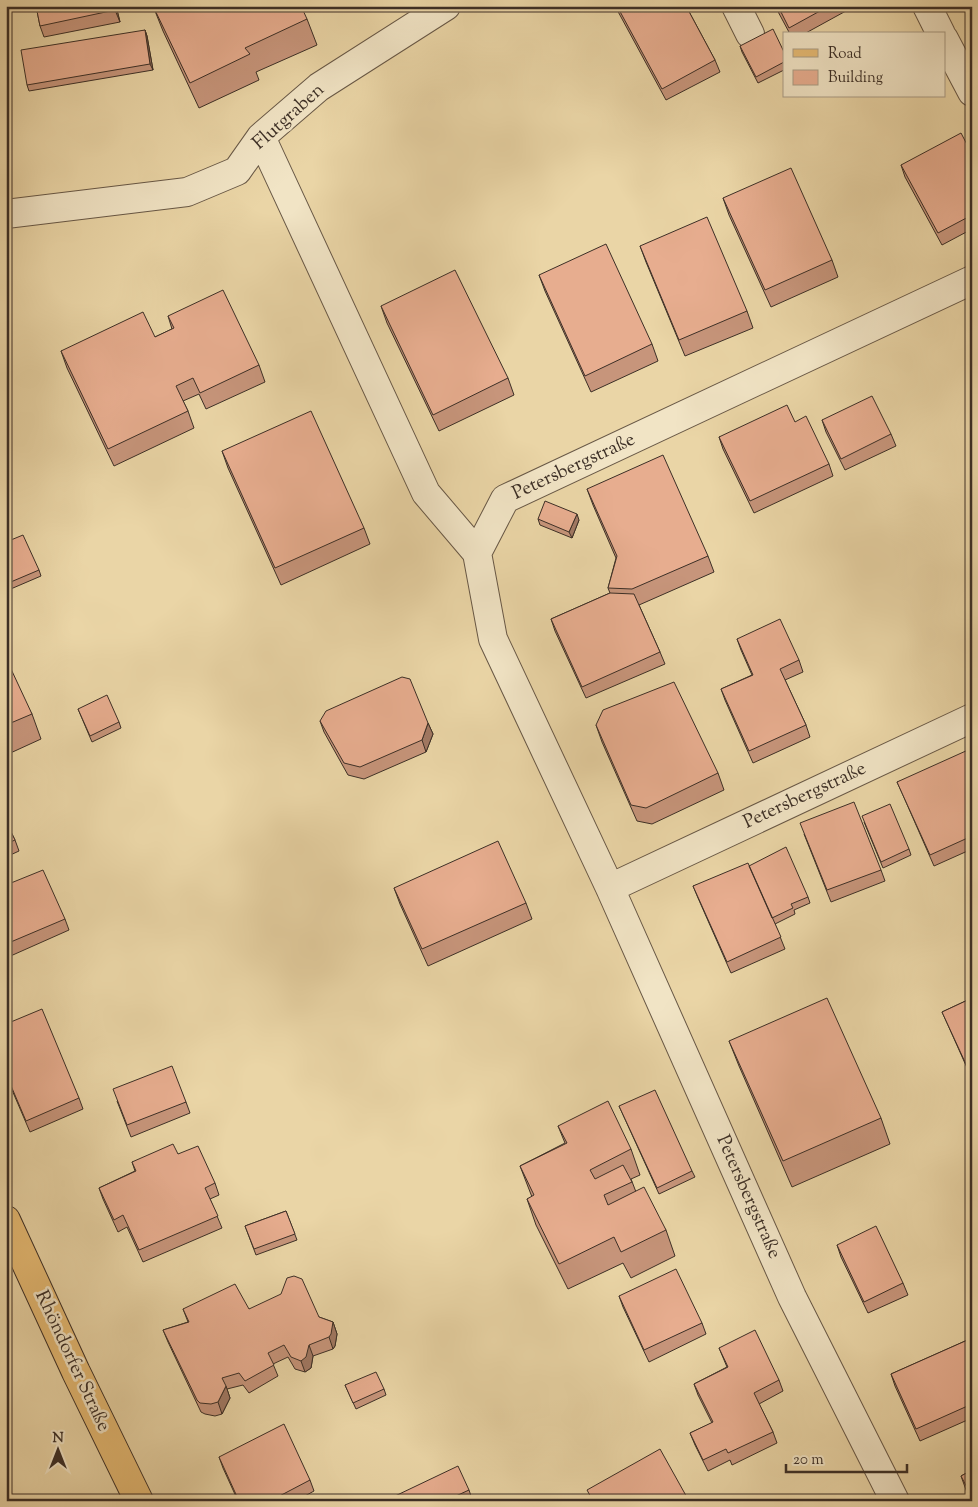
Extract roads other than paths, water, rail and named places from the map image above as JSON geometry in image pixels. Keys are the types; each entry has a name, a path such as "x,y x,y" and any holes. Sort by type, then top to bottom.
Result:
{"main road":[{"name":"Rhöndorfer Straße","path":"6,1220 76,1372 139,1501"}],"street":[{"name":"Flutgraben","path":"6,214 187,192 237,171 261,138 319,87 446,6"},
{"path":"736,6 750,34"},
{"path":"927,6 941,32"},
{"path":"946,43 972,92"},
{"path":"261,138 426,493 477,553"},
{"name":"Petersbergstraße","path":"895,1501 792,1297 610,888 493,639 477,553 504,500 972,280"},
{"name":"Petersbergstraße","path":"610,888 972,718"}]}
